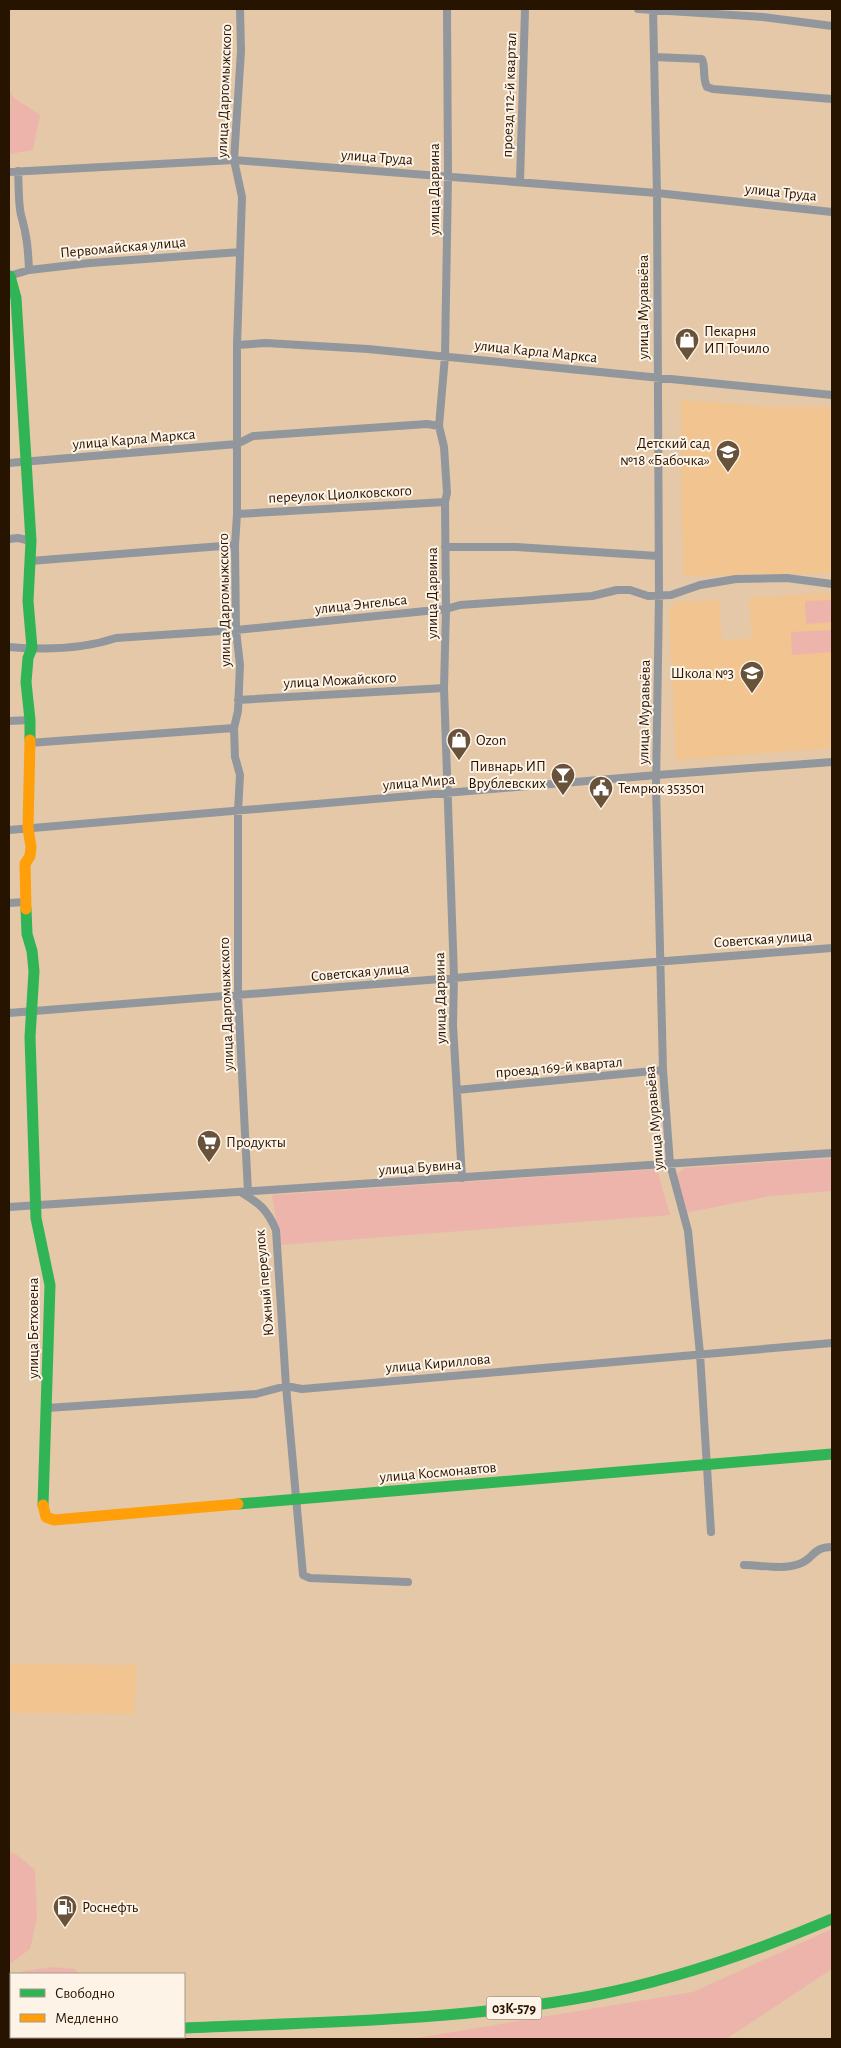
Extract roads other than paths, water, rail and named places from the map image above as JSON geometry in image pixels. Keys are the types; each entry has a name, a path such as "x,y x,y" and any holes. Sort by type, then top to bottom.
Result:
{"street":[{"name":"улица Даргомыжского","path":"240,9 242,50 234,160 242,197 236,345 238,514 235,545 236,630 240,665 238,710 234,728 235,757 240,774 238,811 238,996 244,1192"},
{"name":"улица Дарвина","path":"447,9 448,177 445,356 439,426 444,447 446,493 444,502 446,608 444,688 454,978 453,1025 462,1178"},
{"name":"проезд 112-й квартал","path":"520,182 525,9"},
{"path":"638,9 736,15 832,26"},
{"name":"улица Муравьёва","path":"653,9 657,193 659,595 657,775 664,1070 670,1164 688,1231 700,1354 711,1532"},
{"path":"654,57 702,59 705,83 707,87 713,89 832,99"},
{"name":"улица Труда","path":"9,172 234,160 657,193 832,212"},
{"path":"18,171 21,215 25,224 28,244 29,270"},
{"name":"Первомайская улица","path":"9,276 29,270 90,263 240,252"},
{"name":"улица Бетховена","path":"9,276 16,298 31,540 28,601 32,648 28,658 26,682 30,720 28,828 31,841 31,856 24,864 27,934 32,951 34,971 30,1037 35,1206 50,1285 43,1510 46,1517"},
{"name":"улица Карла Маркса","path":"236,345 308,345 445,356 832,395"},
{"name":"улица Карла Маркса","path":"9,463 237,444 253,436 427,424 439,426"},
{"name":"переулок Циолковского","path":"238,514 444,502"},
{"path":"9,538 31,540"},
{"path":"30,561 235,545"},
{"path":"445,547 516,547 658,556"},
{"name":"улица Энгельса","path":"9,647 32,648 97,644 116,638 236,630 460,605 592,596 616,590 630,590 648,596 671,595 700,585 736,579 787,578 832,584"},
{"name":"улица Можайского","path":"238,700 444,688"},
{"path":"9,721 30,720"},
{"path":"29,743 234,728"},
{"name":"улица Мира","path":"9,830 832,762"},
{"path":"9,903 25,902"},
{"name":"Советская улица","path":"9,1013 832,948"},
{"name":"проезд 169-й квартал","path":"457,1090 664,1070"},
{"name":"улица Бувина","path":"9,1207 832,1153"},
{"name":"Южный переулок","path":"244,1192 262,1206 270,1216 276,1230 286,1386 303,1575 310,1578 408,1582"},
{"name":"улица Кириллова","path":"47,1408 256,1394 286,1386 302,1389 832,1343"},
{"name":"улица Космонавтов","path":"46,1517 54,1520 832,1454"},
{"path":"744,1565 791,1566 806,1560 819,1548 832,1546"},
{"name":"03К-579","path":"185,2028 450,2014 558,2002 658,1980 726,1961 799,1934 832,1919"}],"place":[{"name":"Пекарня ИП Точило","path":"687,361"},
{"name":"Детский сад №18 «Бабочка»","path":"728,473"},
{"name":"Школа №3","path":"752,694"},
{"name":"Ozon","path":"459,761"},
{"name":"Пивнарь ИП Врублевских","path":"563,796"},
{"name":"Темрюк 353501","path":"601,809"},
{"name":"Продукты","path":"209,1163"},
{"name":"Роснефть","path":"65,1928"}]}
